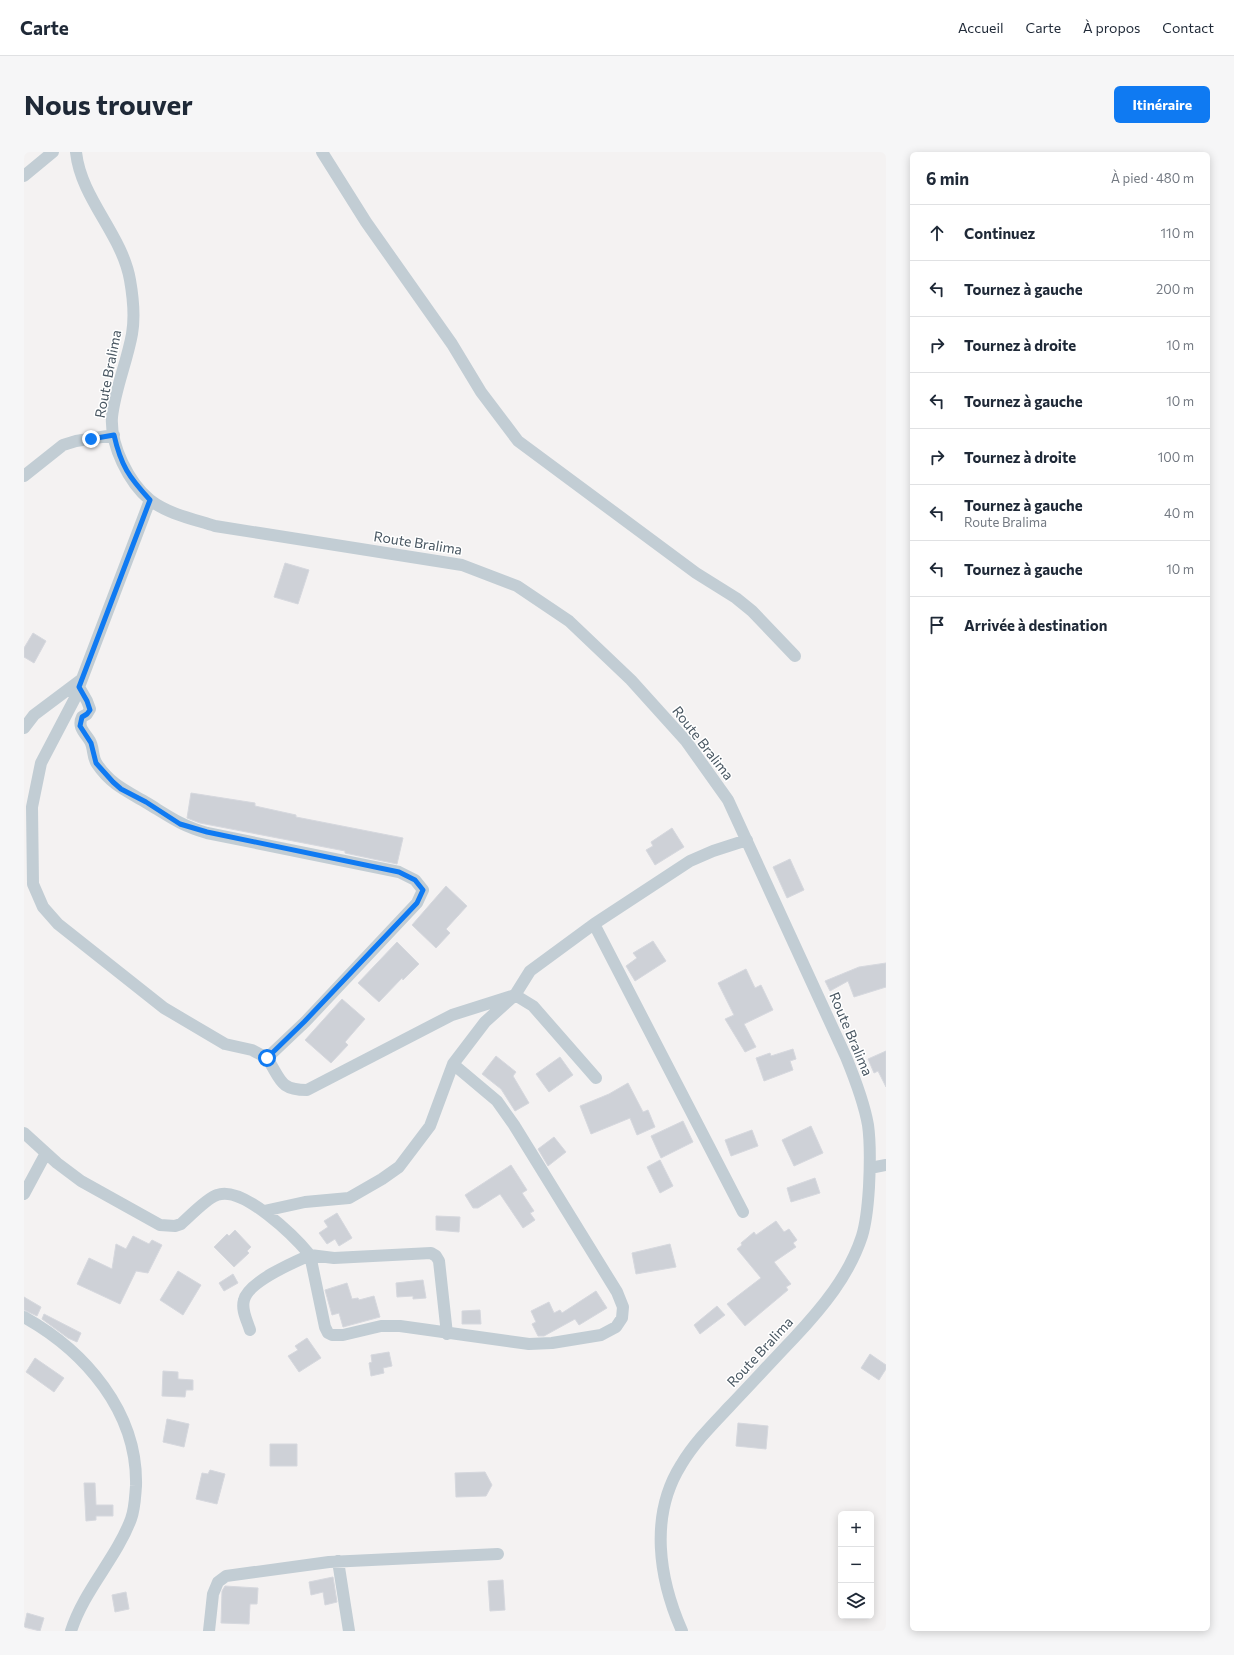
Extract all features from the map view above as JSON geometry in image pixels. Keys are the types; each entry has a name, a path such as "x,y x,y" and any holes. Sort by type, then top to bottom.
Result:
{"street":[{"path":"24,176 53,152"},
{"name":"Route Bralima","path":"76,152 84,181 122,256 130,279 133,302 132,334 112,418 118,452 129,476 150,500 178,515 215,526 462,565 517,586 569,621 632,680 686,741 728,800 846,1057 861,1096 868,1125 870,1168 868,1204 862,1235 849,1268 816,1315 692,1447 680,1466 669,1491 661,1530 662,1567 671,1606 682,1631"},
{"path":"322,152 373,232 452,344 481,392 518,440 696,573 736,598 752,611 795,656"},
{"path":"24,476 63,445 76,441 114,435"},
{"path":"150,500 80,683 41,763 32,807 33,884 43,907 58,924 164,1008 225,1044 252,1050 267,1058 285,1086 291,1089 308,1090 452,1015 515,995 533,1006 596,1078"},
{"path":"24,728 34,714 80,683"},
{"path":"80,683 90,710 82,717 80,726 91,743 93,758 100,768 121,789 146,802 180,824 192,828 399,872 415,880 423,890 417,903 304,1022 267,1058"},
{"path":"264,1211 305,1202 349,1198 382,1179 399,1167 430,1126 453,1064 485,1022 515,995 530,971 594,924 690,861 713,851 747,840"},
{"path":"594,924 743,1212"},
{"path":"24,1134 81,1181 160,1225 174,1226 181,1224 216,1195 222,1194 229,1194 239,1197 264,1211 310,1255 328,1333 332,1335 343,1335 381,1326 400,1326 447,1334 529,1344 552,1343 601,1335 616,1328 622,1318 623,1307 617,1292 514,1125 497,1101 453,1064"},
{"path":"24,1194 46,1153"},
{"path":"870,1168 886,1165"},
{"path":"250,1330 243,1309 244,1298 249,1291 265,1279 310,1255 334,1258 431,1252 439,1261 447,1334"},
{"path":"24,1317 68,1347 85,1363 103,1384 117,1409 132,1447 136,1465 135,1502 132,1518 116,1549 88,1592 71,1631"},
{"path":"209,1631 213,1594 218,1582 226,1576 338,1562 498,1554"},
{"path":"338,1562 349,1631"}],"building":[{"path":"285,563 309,570 298,604 274,597"},
{"path":"33,633 46,641 34,663 24,657 24,648"},
{"path":"191,793 255,803 255,806 296,815 296,817 403,838 397,864 345,853 345,851 200,823 187,818"},
{"path":"672,828 684,847 655,865 646,850 653,846 651,842"},
{"path":"790,859 804,890 787,898 773,867"},
{"path":"446,886 467,906 446,929 450,933 436,948 412,925"},
{"path":"653,941 666,961 635,981 626,966 637,958 633,953"},
{"path":"397,942 419,964 403,980 402,978 379,1002 358,983"},
{"path":"886,963 886,987 854,997 848,981 830,991 825,981 859,967"},
{"path":"746,969 755,988 761,985 773,1010 744,1024 756,1047 745,1052 725,1019 734,1015 718,983"},
{"path":"342,999 365,1019 345,1042 348,1045 331,1063 305,1040"},
{"path":"793,1049 796,1059 790,1061 793,1070 764,1081 756,1058 770,1053 771,1056"},
{"path":"886,1051 886,1087 878,1071 874,1073 868,1059"},
{"path":"496,1056 516,1072 513,1076 529,1103 515,1111 501,1089 482,1074"},
{"path":"560,1057 573,1075 549,1092 536,1074"},
{"path":"628,1083 643,1112 648,1110 655,1127 637,1135 630,1118 591,1134 580,1106 609,1094"},
{"path":"683,1121 693,1142 661,1158 651,1136"},
{"path":"811,1126 823,1153 794,1166 782,1140"},
{"path":"752,1130 758,1146 731,1156 725,1140"},
{"path":"554,1137 566,1152 548,1166 538,1149"},
{"path":"660,1160 673,1186 660,1193 647,1167"},
{"path":"511,1165 527,1190 522,1193 534,1211 530,1213 535,1220 523,1228 500,1194 478,1208 473,1208 465,1195"},
{"path":"815,1178 820,1193 791,1202 787,1188"},
{"path":"337,1213 352,1238 339,1246 335,1239 327,1244 319,1233 328,1227 324,1221"},
{"path":"436,1216 460,1217 459,1232 436,1230"},
{"path":"776,1221 784,1232 789,1229 797,1240 793,1243 796,1247 774,1262 791,1284 786,1287 788,1290 745,1326 727,1304 761,1278 737,1249 742,1245 741,1243 754,1232 756,1235"},
{"path":"235,1230 251,1247 247,1251 249,1253 234,1267 214,1247 227,1234 229,1236"},
{"path":"133,1236 149,1244 152,1240 162,1245 148,1273 136,1271 120,1304 77,1284 89,1258 112,1269 116,1244 126,1249"},
{"path":"670,1244 676,1267 636,1274 632,1253"},
{"path":"178,1271 201,1285 183,1315 160,1300"},
{"path":"233,1274 238,1283 224,1291 219,1283"},
{"path":"423,1280 426,1298 413,1299 413,1296 397,1297 396,1283"},
{"path":"347,1283 352,1299 358,1298 359,1300 374,1296 380,1317 343,1327 339,1313 332,1315 325,1290"},
{"path":"596,1291 607,1308 579,1325 575,1319 544,1336 538,1336 532,1324 536,1322 531,1311 549,1302 554,1313 560,1310 562,1313"},
{"path":"24,1297 41,1307 37,1316 24,1310"},
{"path":"717,1306 725,1315 700,1334 694,1325"},
{"path":"480,1310 481,1324 462,1324 462,1311"},
{"path":"44,1314 81,1333 77,1342 68,1338 42,1319"},
{"path":"307,1338 321,1358 299,1372 288,1356 298,1350 295,1346"},
{"path":"389,1352 392,1366 383,1368 384,1373 371,1376 369,1363 372,1362 371,1355"},
{"path":"870,1354 886,1365 886,1369 879,1380 861,1368"},
{"path":"35,1358 64,1378 54,1392 26,1372"},
{"path":"163,1371 178,1372 178,1379 193,1380 193,1390 186,1390 185,1397 162,1396"},
{"path":"167,1419 189,1424 184,1447 163,1442"},
{"path":"738,1423 768,1426 766,1449 736,1446"},
{"path":"270,1444 297,1444 297,1466 270,1466"},
{"path":"210,1470 225,1474 217,1504 196,1499 202,1473 208,1474"},
{"path":"485,1472 492,1485 486,1496 456,1497 455,1473"},
{"path":"84,1483 95,1483 96,1505 113,1505 113,1516 96,1516 96,1520 86,1521"},
{"path":"333,1577 337,1602 325,1605 323,1592 311,1595 309,1582"},
{"path":"503,1580 505,1610 490,1611 488,1581"},
{"path":"225,1586 258,1588 257,1604 250,1604 249,1624 221,1623 222,1591"},
{"path":"126,1592 129,1609 115,1612 112,1595"},
{"path":"27,1613 44,1618 40,1631 24,1627"}],"route":[{"path":"91,439 114,435 118,452 129,476 150,500 79,687 90,710 89,713 80,719 80,726 91,743 93,758 96,763 121,789 146,802 180,824 207,832 399,872 415,880 423,890 417,903 304,1022 267,1058"}]}
